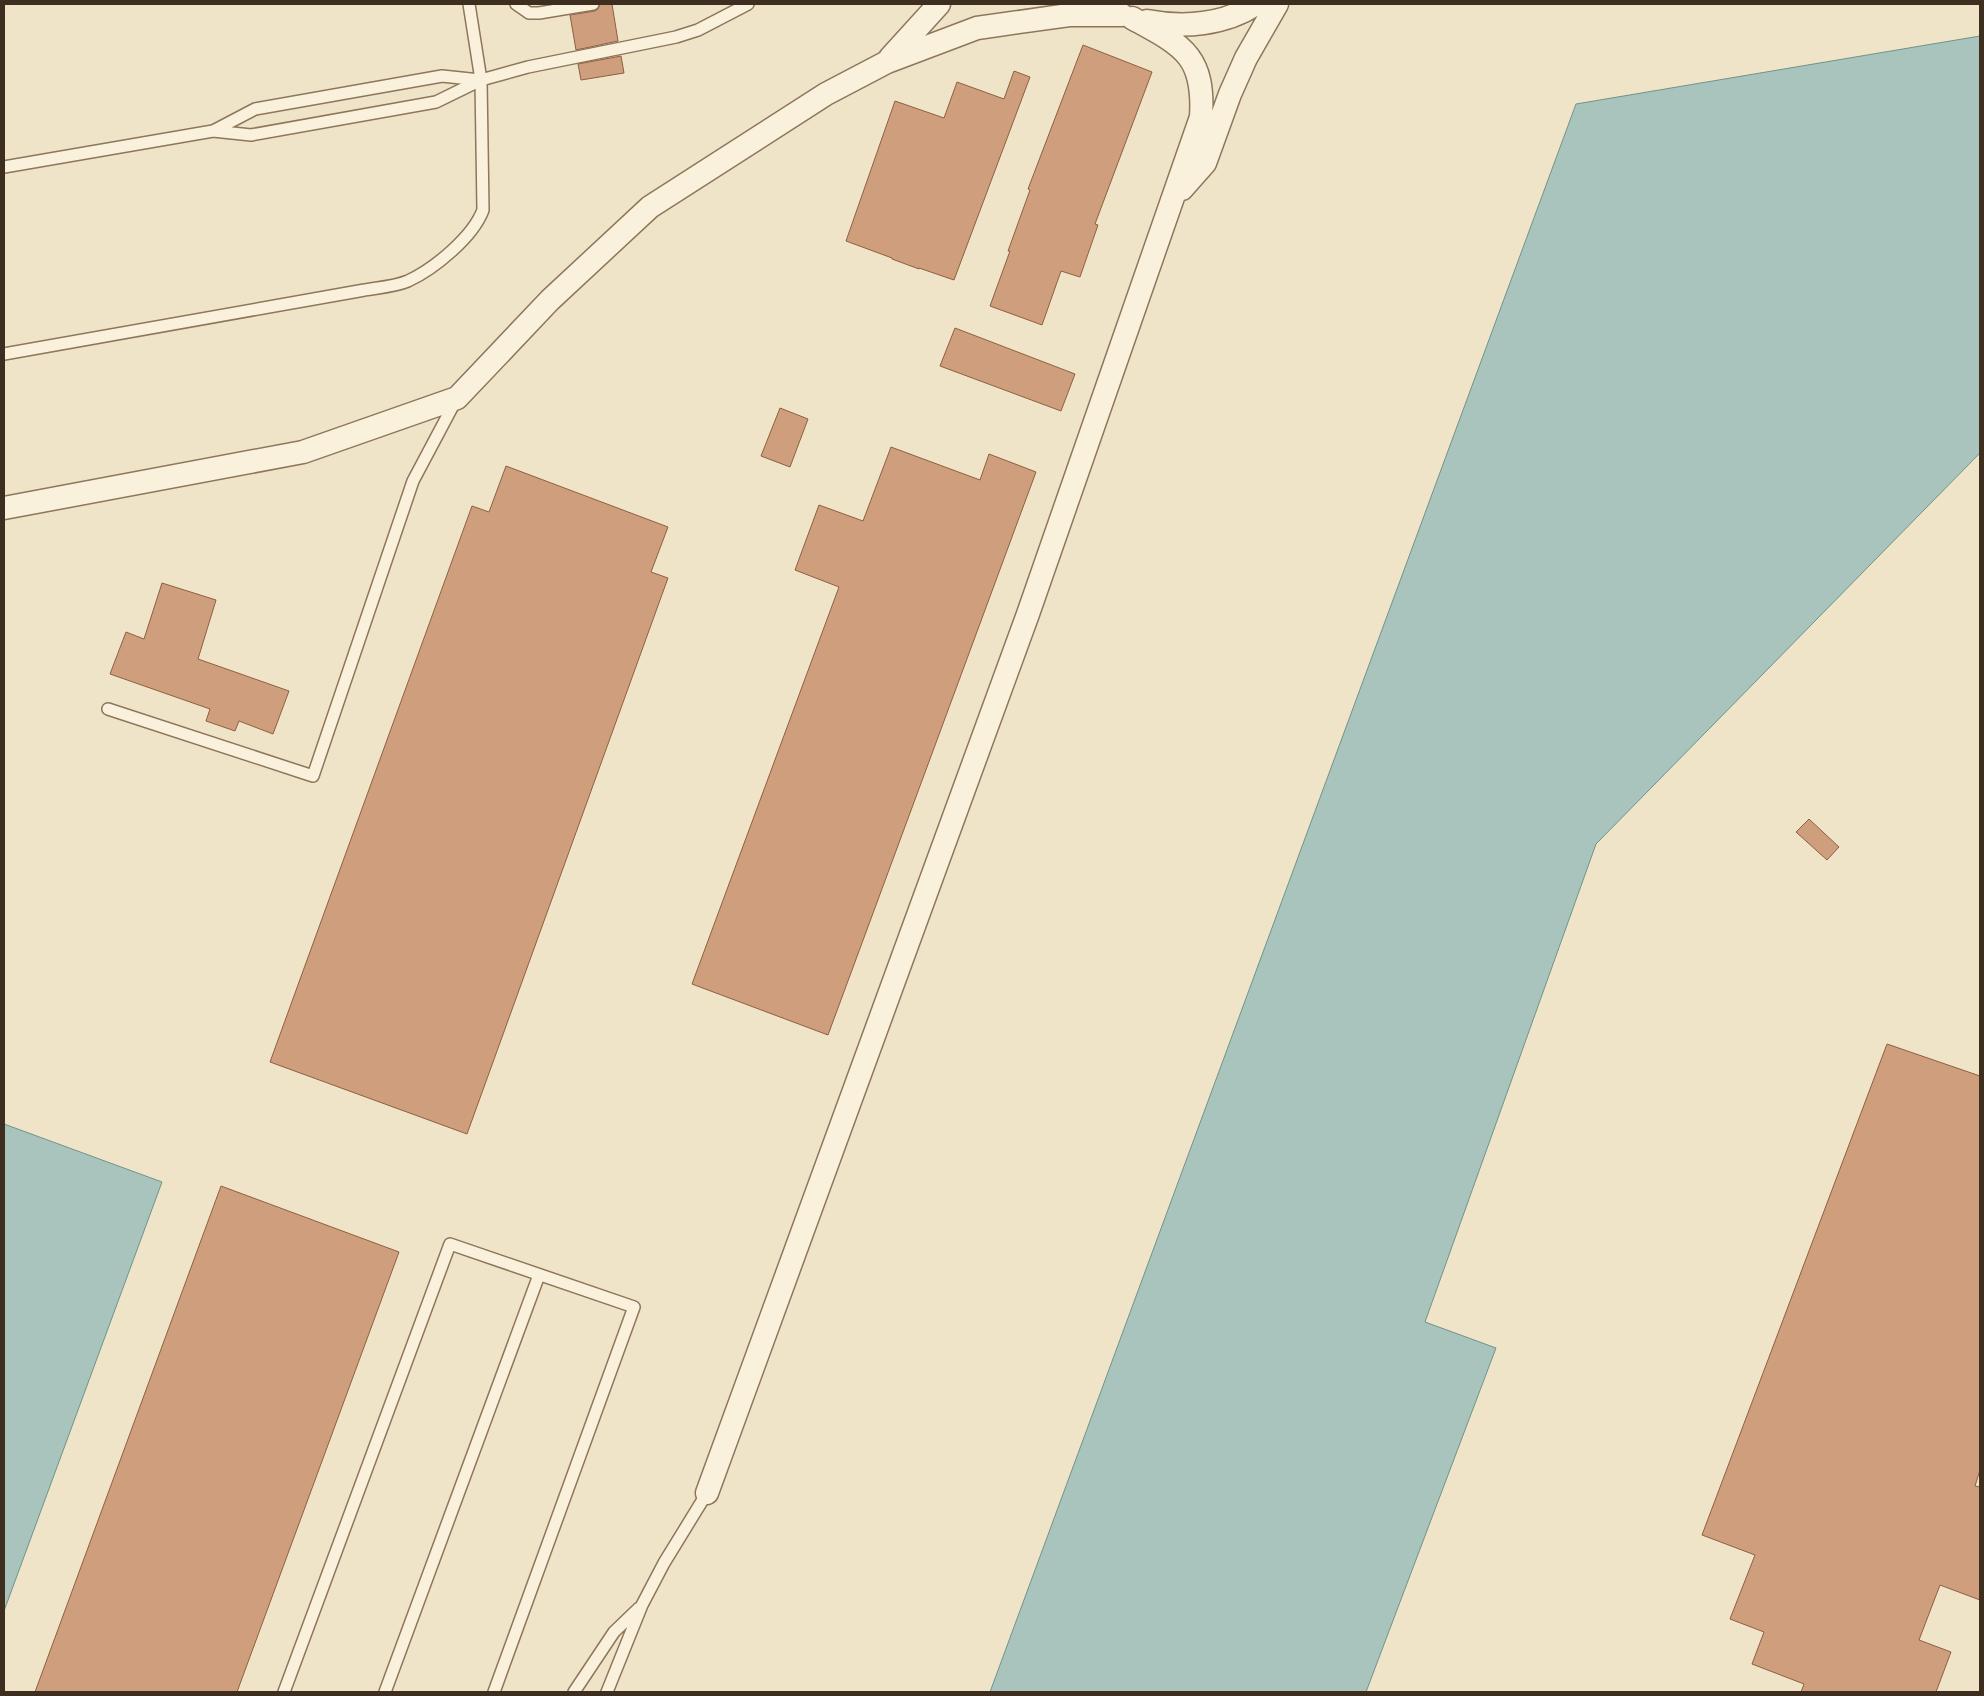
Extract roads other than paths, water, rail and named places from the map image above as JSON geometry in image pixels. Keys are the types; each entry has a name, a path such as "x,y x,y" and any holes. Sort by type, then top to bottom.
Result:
{"street":[{"path":"886,62 940,4"},
{"path":"707,1493 1028,614 1201,117 1202,103 1199,85 1192,62 1185,51 1174,41 1102,4"},
{"path":"4,508 303,452 457,398 550,300 650,207 826,94 886,62 977,28 1069,15 1127,16 1161,24 1187,25 1212,22 1234,16 1256,4"},
{"path":"1173,199 1205,163 1242,67 1277,4"}],"lane":[{"path":"4,354 406,282 423,273 466,237 479,220 483,210 481,80 469,4"},
{"path":"516,4 530,13 538,13 593,4"},
{"path":"4,167 212,131 251,135 436,102 481,80 528,67 676,37 698,30 748,4"},
{"path":"212,131 255,109 442,76 481,80"},
{"path":"108,709 313,776 413,481 457,398"},
{"path":"284,1692 450,1244 634,1307 494,1692"},
{"path":"385,1692 539,1275"},
{"path":"607,1692 642,1606 664,1563 707,1493"},
{"path":"574,1692 614,1632 642,1606"}],"water":[{"path":"1980,36 1980,453 1596,844 1425,1322 1496,1348 1366,1692 990,1692 1576,104"},
{"path":"4,1124 162,1182 4,1611"}]}
